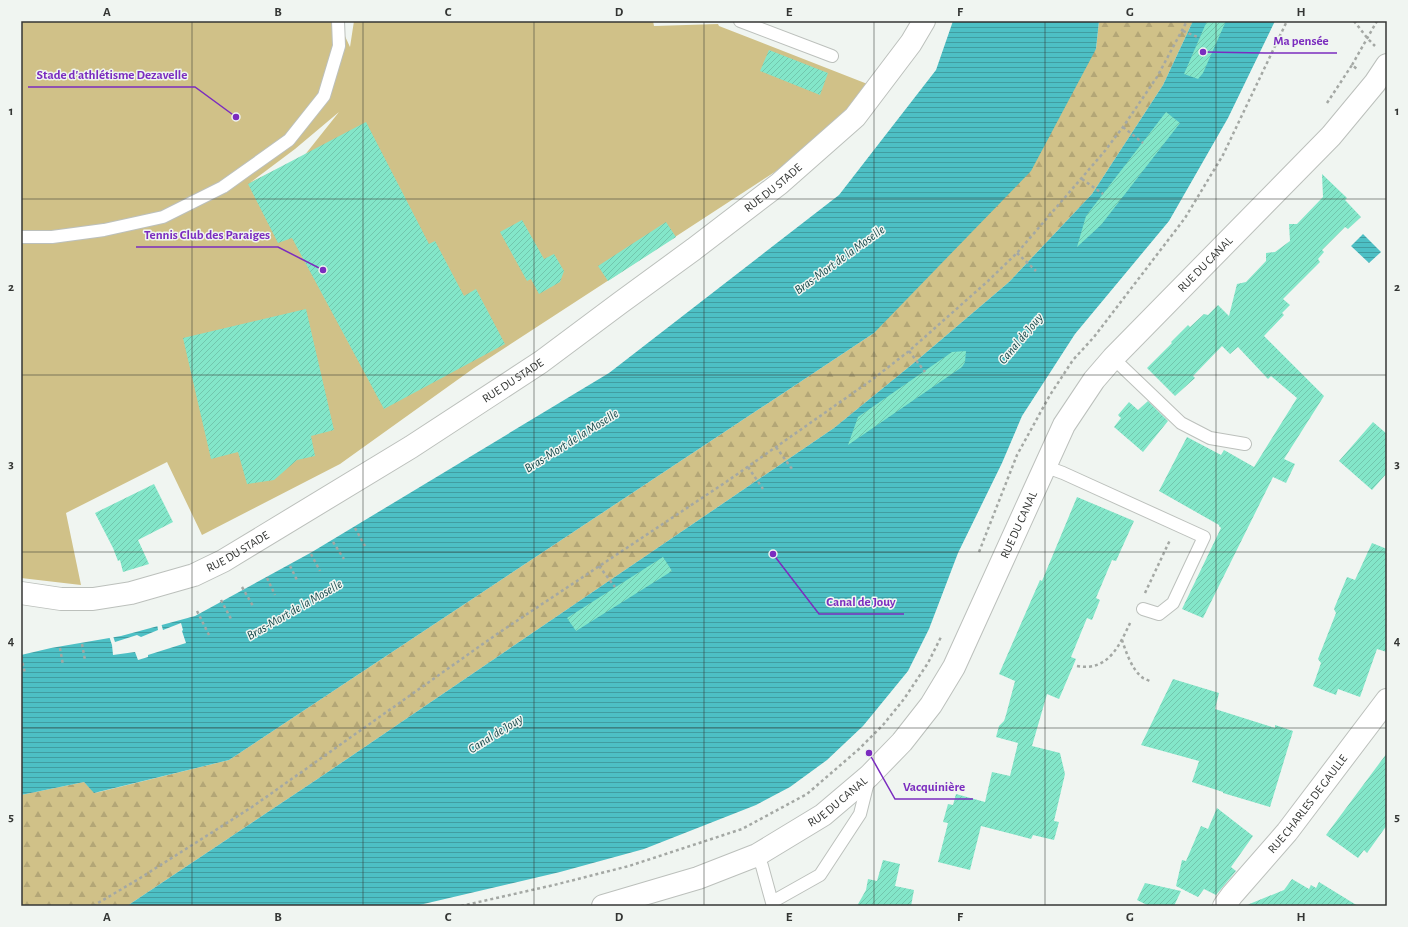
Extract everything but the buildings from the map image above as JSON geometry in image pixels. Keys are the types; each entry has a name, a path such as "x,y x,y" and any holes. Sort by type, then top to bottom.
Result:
{"street":[{"name":"RUE DU STADE","path":"21,593 61,598 93,599 131,593 194,575 223,561 411,447 542,362 779,184 855,117 911,43 924,21"},
{"name":"RUE DU CANAL","path":"603,906 698,878 757,855 823,815 869,776 902,742 930,705 954,667 1000,569 1044,466 1064,425 1094,380 1113,358 1331,136 1375,83 1382,56"},
{"name":"RUE CHARLES DE GAULLE","path":"1224,906 1380,723 1387,700"}],"lane":[{"path":"21,237 52,237 104,230 163,217 223,187 289,140 324,96 339,46 338,21"},
{"path":"740,21 832,56"},
{"path":"1113,358 1181,423 1210,438 1245,444"},
{"path":"1044,466 1063,473 1204,537 1173,602 1159,614 1143,609"},
{"path":"757,855 762,866 773,904 820,875 860,814 869,776"}],"path":[{"path":"93,906 252,807 497,634 748,467 873,379 909,351 1018,253 1082,179 1122,128 1157,77 1187,21"},
{"path":"1354,21 1382,56"},
{"path":"1352,65 1377,21"},
{"path":"1183,31 1200,38"},
{"path":"1122,128 1143,143"},
{"path":"1082,179 1103,194"},
{"path":"1018,253 1036,272"},
{"path":"909,351 924,372"},
{"path":"776,447 792,469"},
{"path":"748,467 763,489"},
{"path":"355,528 364,546"},
{"path":"333,542 344,558"},
{"path":"311,554 320,571"},
{"path":"290,566 298,582"},
{"path":"600,566 614,587"},
{"path":"267,578 275,595"},
{"path":"242,587 253,606"},
{"path":"221,600 231,619"},
{"path":"197,611 209,635"},
{"path":"1122,640 1126,652 1135,668 1142,677 1152,682"},
{"path":"82,644 85,660"},
{"path":"60,648 63,665"},
{"path":"21,657 25,674"},
{"path":"462,906 629,866 742,829 807,794"}],"green space":[{"path":"21,21 338,21 350,47 354,21 653,21 654,26 718,24 719,26 870,85 807,151 474,368 340,464 202,535 167,462 66,513 81,585 21,578","holes":["339,112 304,156 251,182 295,149"]},
{"path":"1099,21 1193,21 1163,85 1092,194 1009,282 915,362 834,428 322,776 127,906 21,906 21,795 84,782 95,793 229,760 874,333 1096,49"}],"water":[{"name":"Bras-Mort de la Moselle","path":"953,21 1099,21 1096,49 1031,171 874,333 229,760 94,793 84,782 21,795 21,655 51,648 121,636 195,616 312,552 609,373 839,195 936,70"},
{"path":"1193,21 1275,21 1228,118 1169,221 1075,334 1022,416 1002,463 958,553 929,629 908,671 863,726 827,760 790,787 756,805 644,849 560,872 415,906 127,906 322,776 834,428 915,362 1009,282 1092,194 1163,85"},
{"path":"1363,234 1381,252 1369,263 1351,246"}],"pier":[{"path":"161,623 163,630 181,623 186,643 148,655 148,657 138,660 135,652 113,655 109,636 113,636 115,642 137,635 141,637 158,630 157,624"}],"place":[{"name":"Ma pensée","path":"1203,52"},
{"name":"Stade d'athlétisme Dezavelle","path":"236,117"},
{"name":"Tennis Club des Paraiges","path":"323,270"},
{"name":"Canal de Jouy","path":"773,554"},
{"name":"Vacquinière","path":"869,753"}]}
